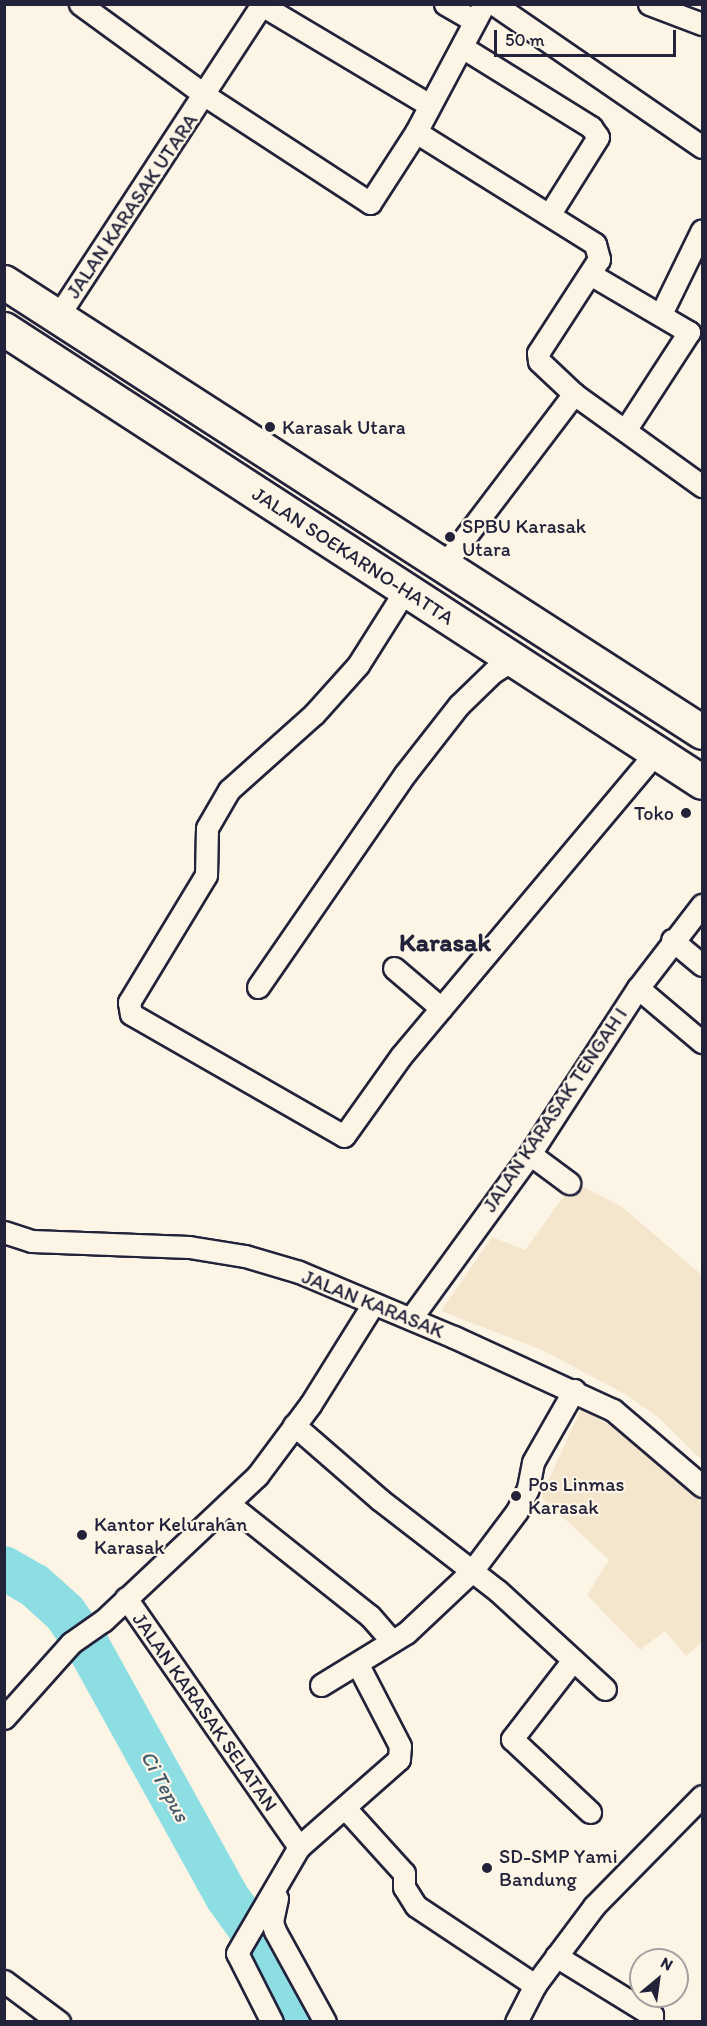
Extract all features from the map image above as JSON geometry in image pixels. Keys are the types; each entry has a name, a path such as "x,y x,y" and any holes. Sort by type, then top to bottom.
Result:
{"highway":[{"path":"4,282 702,732"},
{"name":"JALAN SOEKARNO-HATTA","path":"4,329 702,782"}],"street":[{"path":"81,4 206,96 370,203 416,132 428,104 479,13 445,4"},
{"path":"494,4 702,147"},
{"path":"649,4 702,24"},
{"path":"261,5 428,104"},
{"name":"JALAN KARASAK UTARA","path":"58,316 206,96 261,5"},
{"path":"462,47 591,127 598,137 549,215"},
{"path":"416,132 595,244 599,259 538,353 539,361 574,394 667,458 702,486"},
{"path":"661,314 702,230"},
{"path":"590,274 661,314 689,333 626,429"},
{"path":"444,565 574,394"},
{"path":"406,590 343,681 314,714 229,790 207,828 206,875 128,1006 131,1014 344,1136 401,1056 656,752"},
{"path":"258,987 412,765 459,705 493,672 514,659"},
{"name":"JALAN KARASAK TENGAH I","path":"411,1318 530,1154 638,988 672,940 702,905"},
{"path":"672,940 702,966"},
{"path":"394,968 441,1008"},
{"path":"638,988 702,1042"},
{"path":"530,1154 569,1183"},
{"name":"JALAN KARASAK","path":"4,1232 32,1240 189,1247 245,1256 299,1272 411,1318 574,1390 613,1410 642,1431 702,1486"},
{"name":"JALAN KARASAK SELATAN","path":"299,1847 126,1598 257,1476 294,1425 373,1304"},
{"path":"321,1685 392,1641 472,1571 517,1511 528,1488 533,1462 574,1390"},
{"path":"294,1425 380,1499 472,1571 605,1689"},
{"path":"229,1504 370,1616 392,1641"},
{"path":"4,1718 78,1638 103,1621 126,1598"},
{"path":"573,1660 513,1732 512,1740 590,1812"},
{"path":"272,2022 237,1953 261,1916 299,1847 399,1759 400,1746 357,1663"},
{"path":"516,2022 535,1985 594,1906 702,1797"},
{"path":"345,1808 404,1873 405,1887 416,1906 535,1985"},
{"path":"274,1893 278,1896 272,1922 275,1931 325,2022"},
{"path":"556,1956 652,2015 652,2022"},
{"path":"4,1981 59,2022"}],"shaded area":[{"path":"574,1182 622,1207 702,1275 702,1460 658,1417 623,1393 542,1350 441,1311 492,1237 525,1250"},
{"path":"581,1409 648,1447 702,1501 702,1642 686,1656 665,1631 640,1650 587,1595 609,1560 541,1497"}],"waterway":[{"name":"Ci Tepus","path":"4,1568 34,1585 65,1613 88,1646 227,1897 297,1994 306,2022"}],"place":[{"name":"Karasak Utara","path":"270,427"},
{"name":"SPBU Karasak Utara","path":"450,537"},
{"name":"Toko","path":"686,813"},
{"name":"Pos Linmas Karasak","path":"516,1496"},
{"name":"Kantor Kelurahan Karasak","path":"82,1535"},
{"name":"SD-SMP Yami Bandung","path":"487,1868"}],"district":[{"name":"Karasak","path":"445,943"}]}
